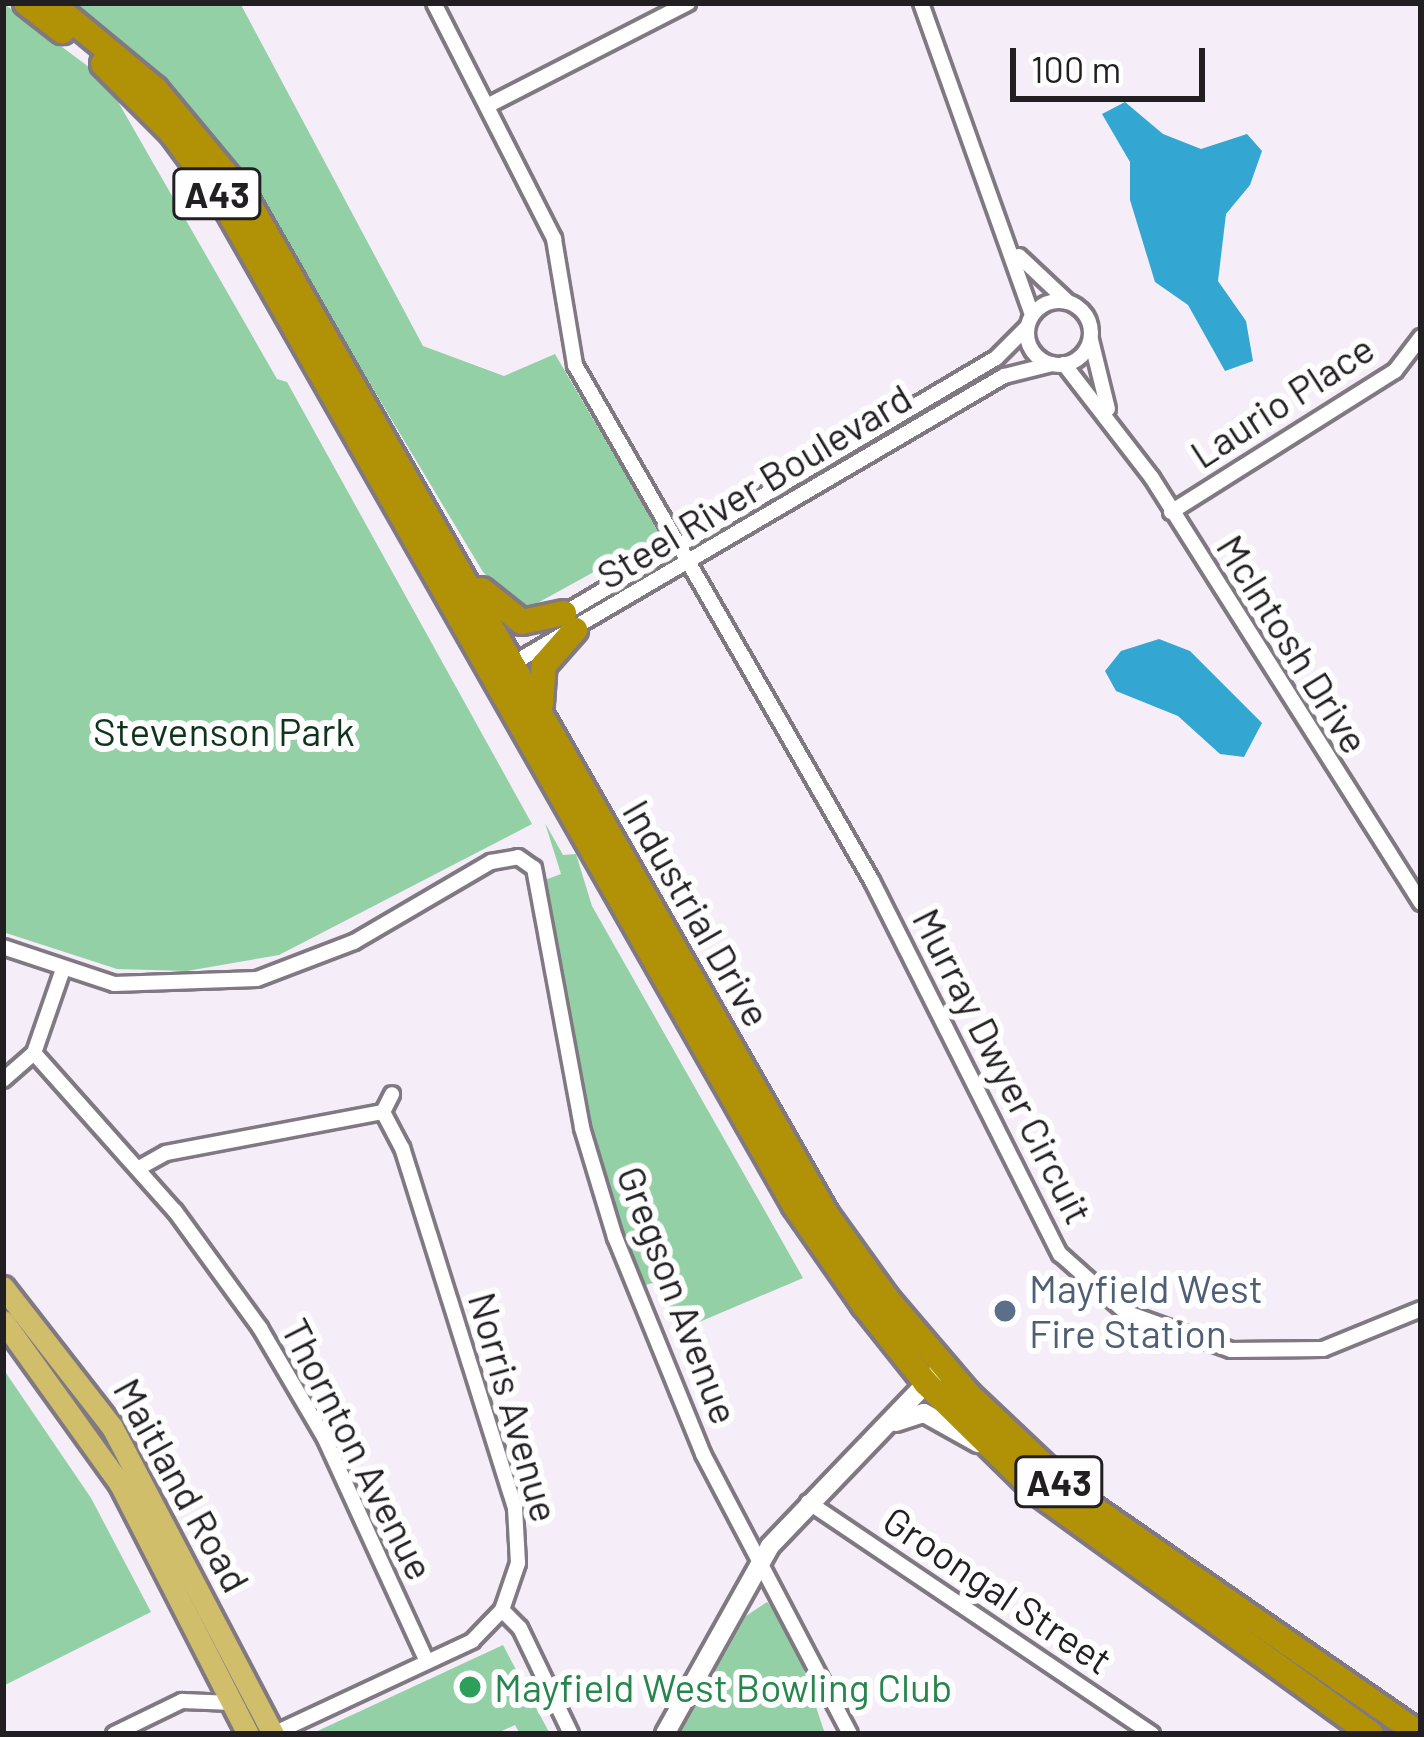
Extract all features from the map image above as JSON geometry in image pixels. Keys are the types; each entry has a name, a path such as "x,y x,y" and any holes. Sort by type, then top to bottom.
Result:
{"highway":[{"name":"Industrial Drive","path":"26,3 145,103 200,168 499,659 549,725 826,1214 934,1375 1110,1524 1419,1734"},
{"name":"Industrial Drive","path":"52,3 155,89 216,156 434,526 499,659 795,1206 992,1451 1125,1561 1371,1734"},
{"path":"434,526 509,616 532,622 570,622 540,676 549,725"}],"main road":[{"name":"Maitland Road","path":"3,1287 112,1426 273,1734"},
{"name":"Maitland Road","path":"3,1322 120,1484 248,1734"},
{"path":"665,1734 759,1565 808,1502 934,1375"},
{"path":"867,1444 920,1412 992,1451"}],"street":[{"name":"Murray Dwyer Circuit","path":"434,3 560,255 575,365 872,881 1035,1217 1088,1282 1160,1330 1231,1350 1323,1349 1421,1309"},
{"path":"488,106 688,3"},
{"path":"921,3 960,128 1016,252 1032,350 1058,364 1090,340 1086,316 1016,252"},
{"path":"1030,321 1068,302"},
{"name":"Steel River Boulevard","path":"570,622 678,547 996,358 1030,321"},
{"name":"Laurio Place","path":"1172,512 1395,371 1421,337"},
{"name":"McIntosh Drive","path":"1090,340 1112,419"},
{"name":"Steel River Boulevard","path":"499,659 686,564 1004,376 1058,364"},
{"name":"McIntosh Drive","path":"1058,364 1112,419 1421,902"},
{"name":"Gregson Avenue","path":"62,973 169,987 257,979 354,942 491,862 518,857 539,877 583,1127 615,1237 660,1359 759,1565 798,1624 850,1734"},
{"path":"3,947 62,973 34,1053 3,1080"},
{"name":"Thornton Avenue","path":"34,1053 139,1168 286,1370 427,1662"},
{"path":"139,1168 166,1153 383,1112 392,1094"},
{"name":"Norris Avenue","path":"383,1112 402,1148 515,1508 518,1564 502,1610"},
{"name":"Groongal Street","path":"808,1502 1152,1734"},
{"path":"273,1734 472,1641 502,1610 520,1628 571,1734"},
{"path":"114,1734 182,1701 233,1703"}],"green space":[{"name":"Stevenson Park","path":"3,3 105,79 277,379 287,382 532,824 279,955 187,971 117,969 3,932"},
{"path":"73,3 240,3 423,346 504,376 555,354 661,535 523,611 483,572 246,177 161,73"},
{"path":"545,823 563,855 576,854 592,906 803,1278 678,1331 659,1281 646,1285 593,1183 542,881 561,874"},
{"path":"6,1373 91,1498 151,1612 3,1686"},
{"path":"767,1602 788,1622 825,1734 680,1734 746,1616"},
{"name":"Mayfield West Bowling Club","path":"503,1645 550,1734 520,1734 515,1725 495,1734 311,1734"}],"water":[{"path":"1125,102 1163,134 1201,149 1247,134 1262,151 1250,185 1226,214 1218,281 1246,321 1253,361 1225,371 1188,305 1155,282 1130,200 1130,162 1102,114"},
{"path":"1159,639 1190,651 1262,723 1244,757 1220,754 1178,716 1116,691 1105,671 1121,651"}],"place":[{"name":"Mayfield West Fire Station","path":"1005,1311"},
{"name":"Mayfield West Bowling Club","path":"470,1687"}]}
